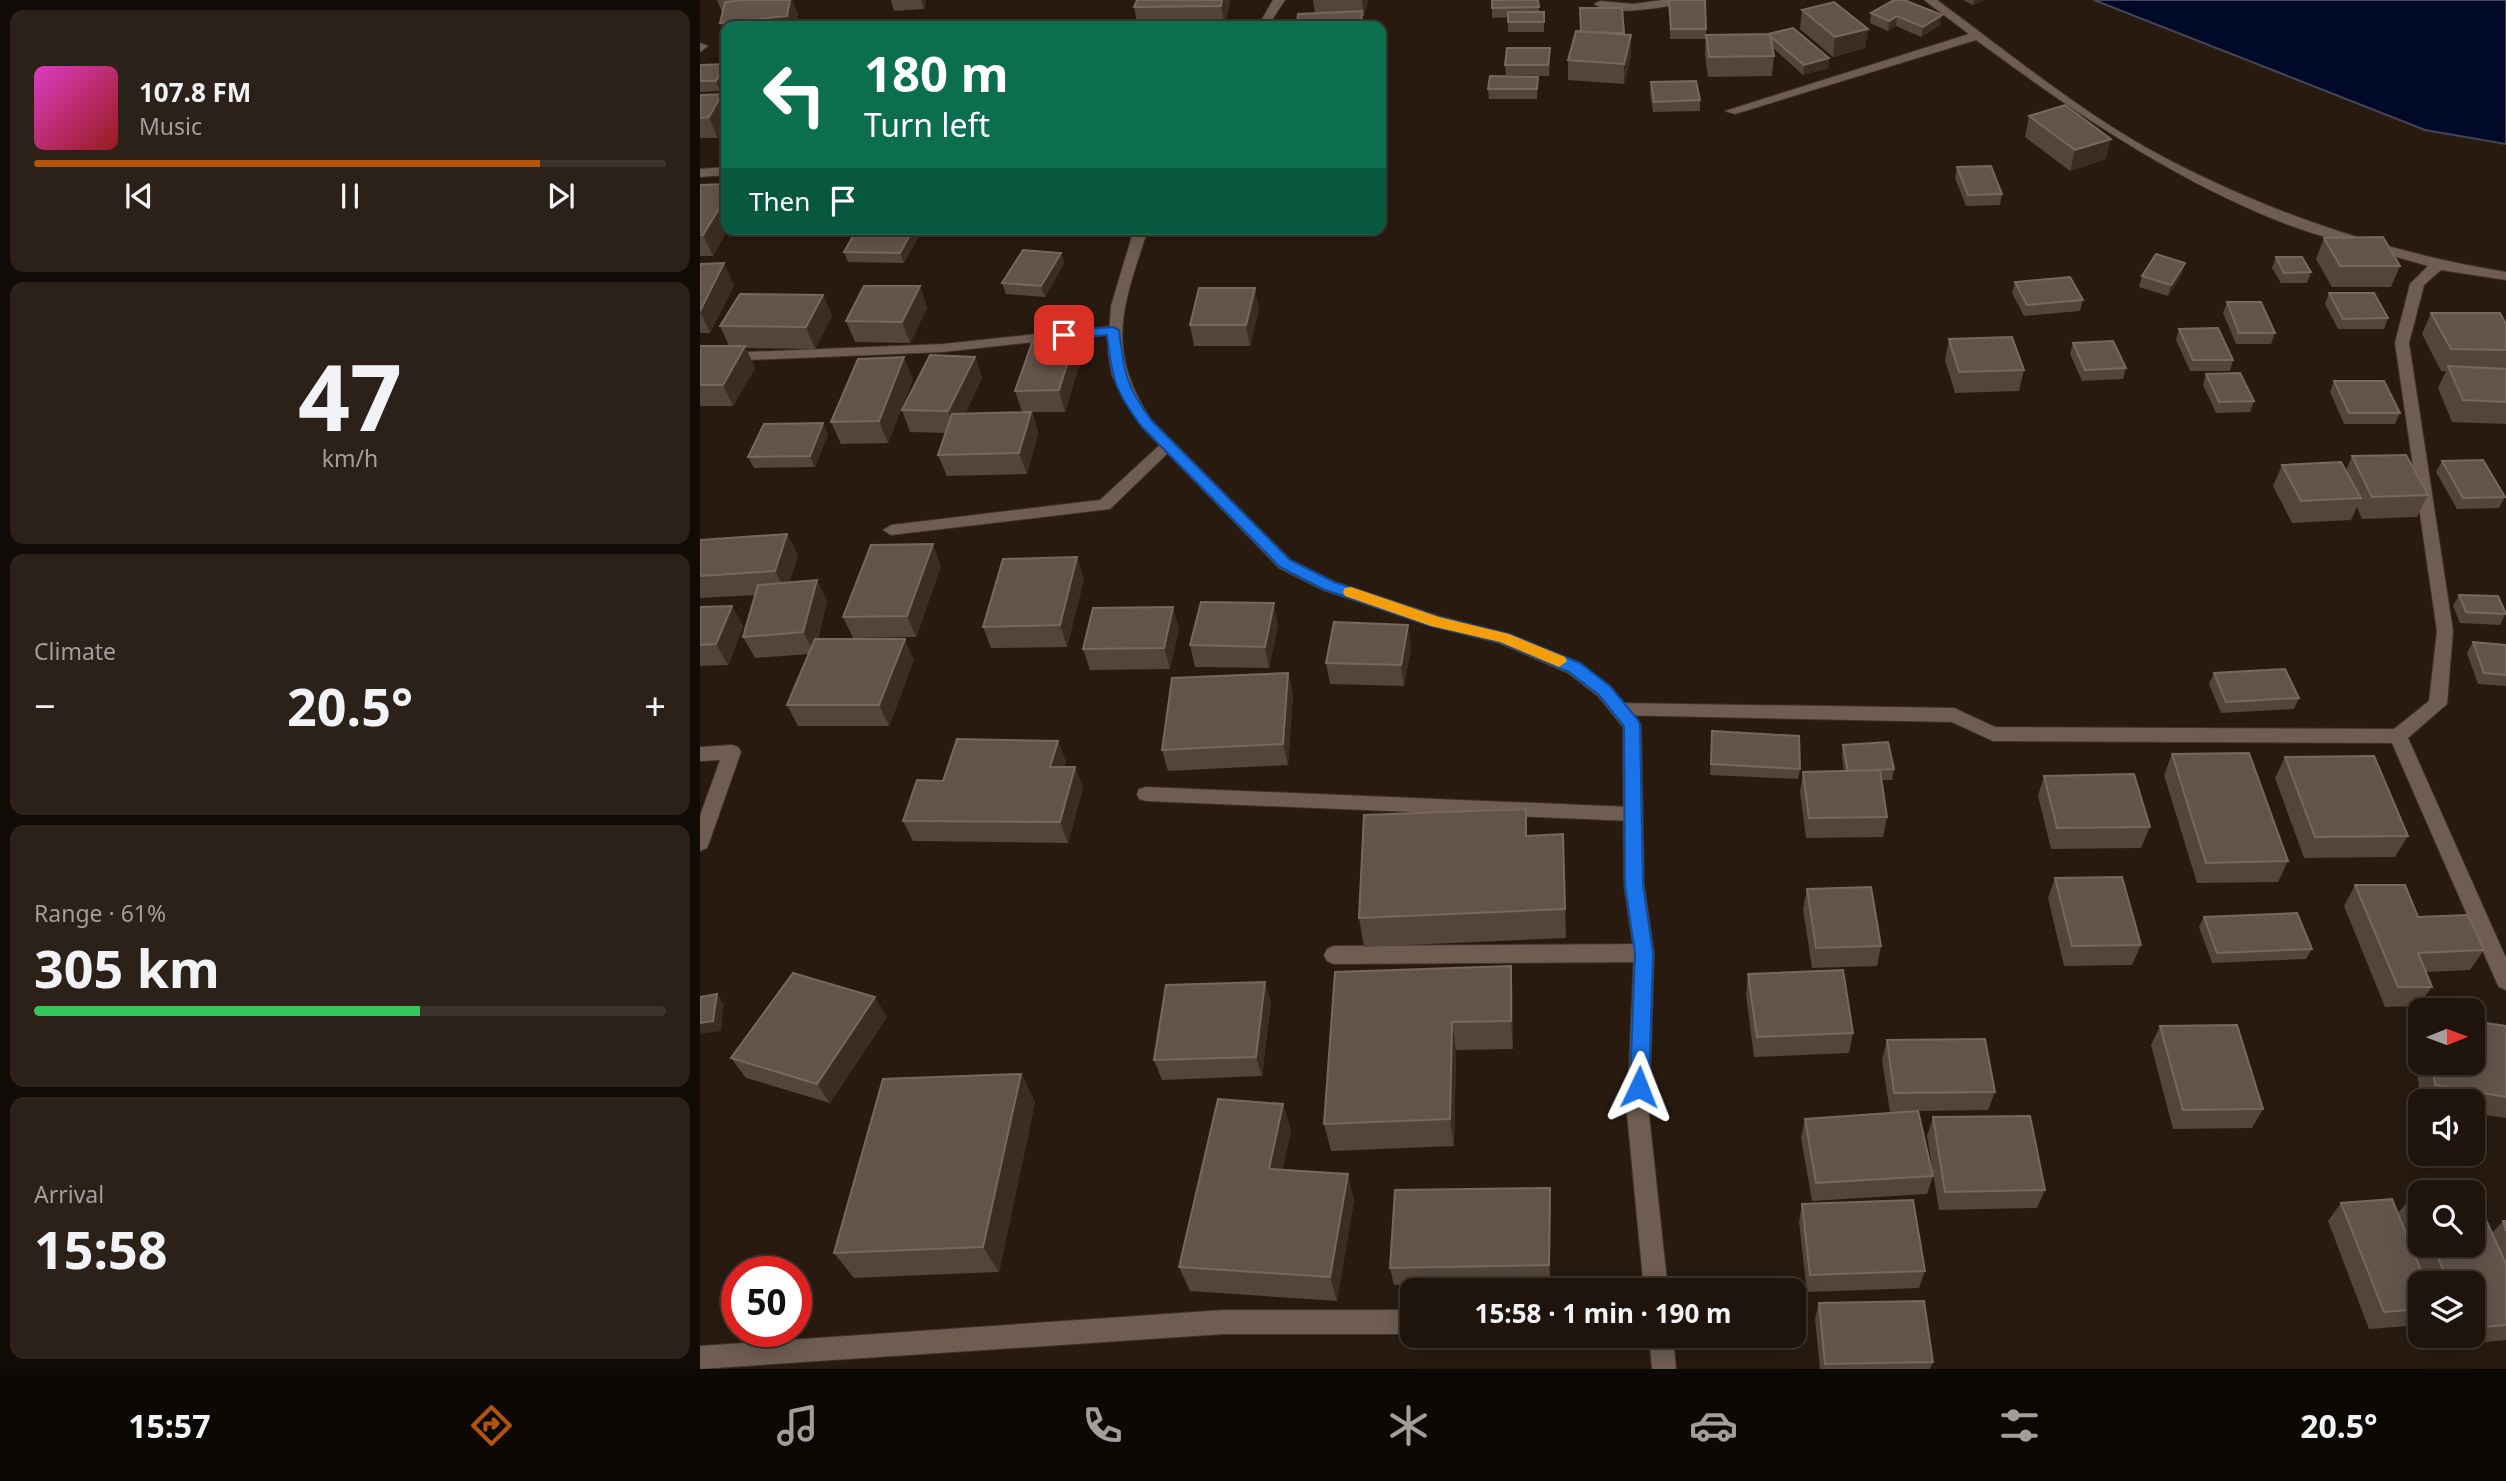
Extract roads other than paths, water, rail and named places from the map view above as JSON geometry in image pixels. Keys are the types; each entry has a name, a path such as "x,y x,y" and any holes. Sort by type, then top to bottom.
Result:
{"street":[{"path":"1267,21 1279,0"},
{"path":"1600,4 1633,7 1689,0"},
{"path":"1930,0 2075,107 2163,162 2277,216 2438,265 2506,276"},
{"path":"1731,111 1979,35"},
{"path":"700,173 721,171"},
{"path":"1138,235 1123,283 1113,330 1118,375 1130,402 1168,445 1285,564 1329,586 1437,622 1503,638 1574,667 1604,691 1632,725 1634,885 1644,953 1638,1114 1655,1278"},
{"path":"1620,710 1954,715 1993,734 2398,736 2438,704 2445,631 2402,343 2417,284 2438,265"},
{"path":"700,358 943,348 1113,330"},
{"path":"891,530 1104,505 1168,445"},
{"path":"2398,736 2506,981"},
{"path":"700,754 732,751 700,843"},
{"path":"1146,794 1632,814"},
{"path":"1334,956 1644,953"},
{"path":"700,1358 1224,1322 1400,1322"},
{"path":"1662,1348 1664,1369"}],"water":[{"path":"2094,0 2506,0 2506,144 2425,130"}]}
